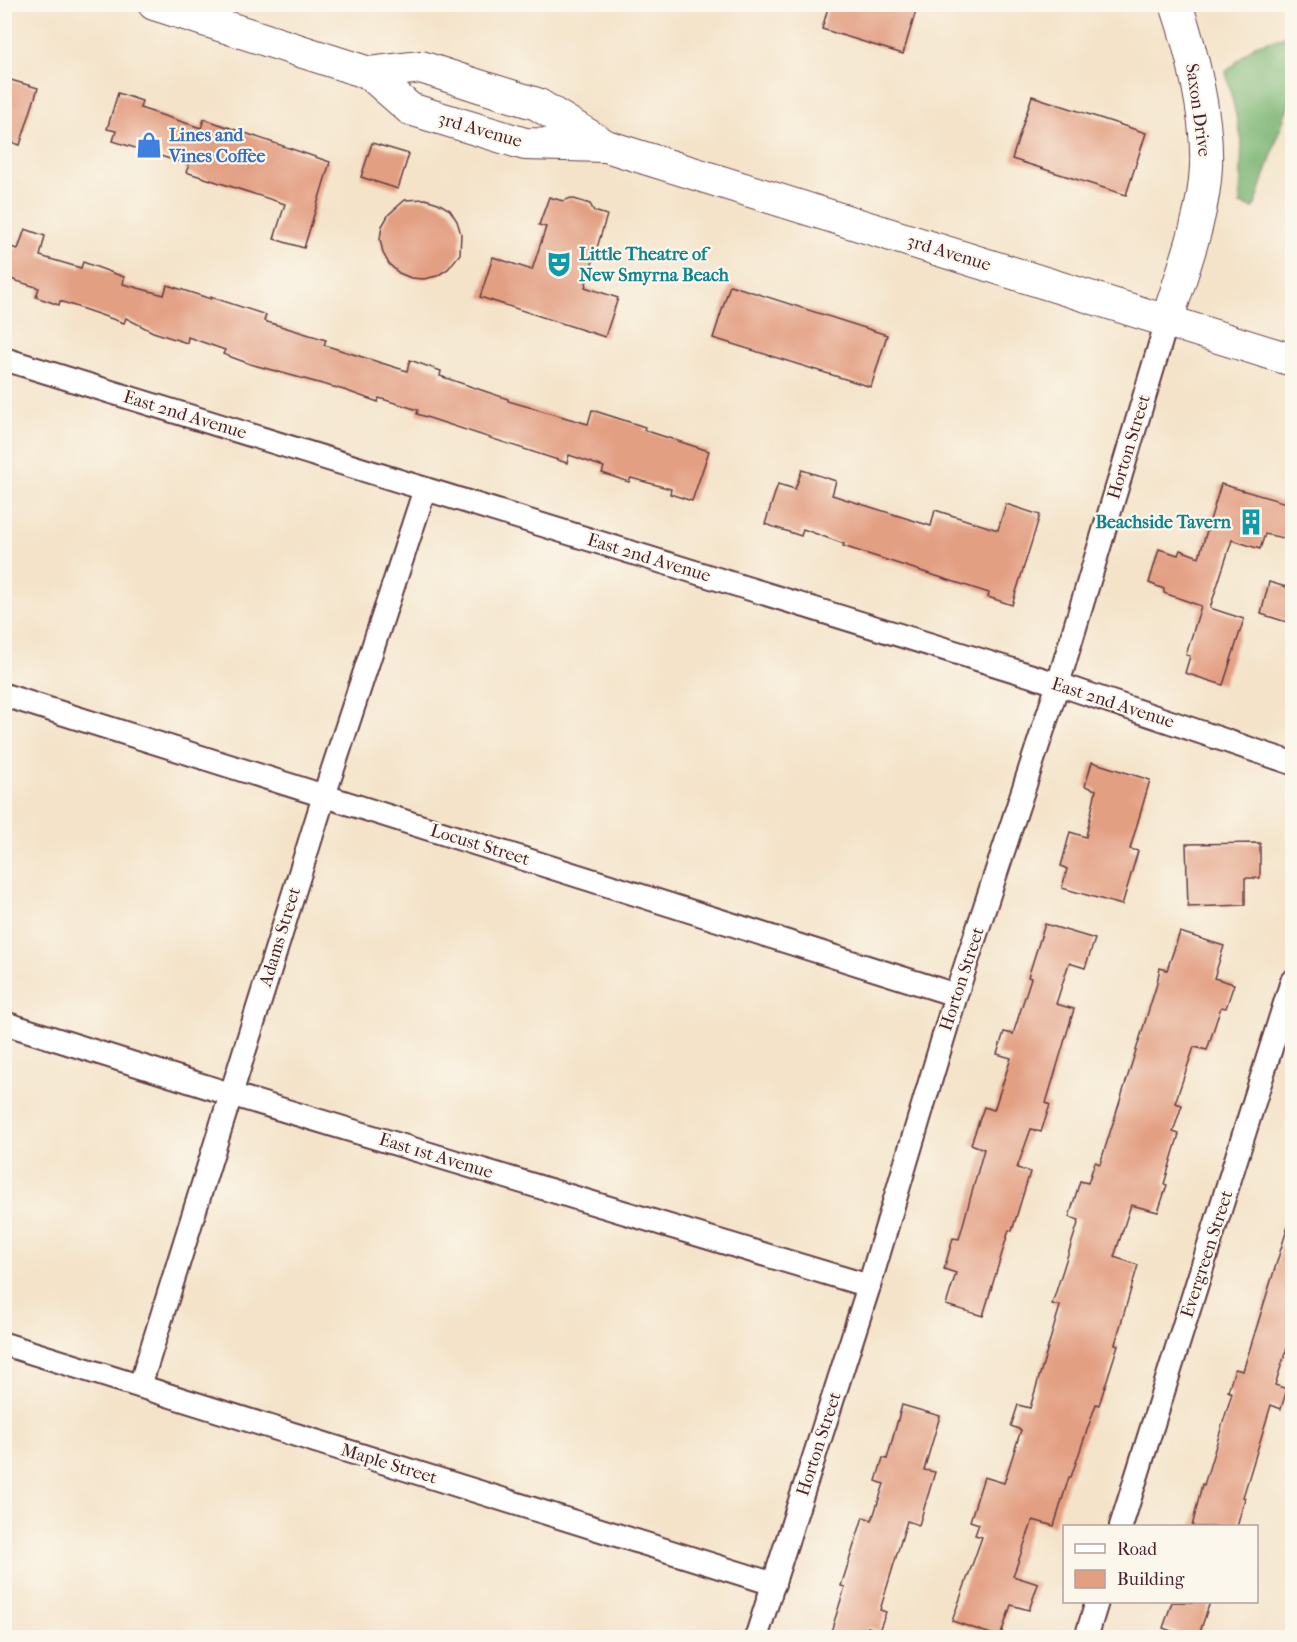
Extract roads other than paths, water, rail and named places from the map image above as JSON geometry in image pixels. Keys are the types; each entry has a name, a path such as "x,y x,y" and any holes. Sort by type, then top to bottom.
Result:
{"main road":[{"name":"3rd Avenue","path":"154,4 369,73 421,68 469,82 537,104 606,146 1293,360"},
{"name":"Saxon Drive","path":"1167,321 1196,224 1206,167 1206,141 1200,103 1191,57 1176,4"},
{"name":"3rd Avenue","path":"369,73 410,109 525,144 606,146"}],"street":[{"name":"Horton Street","path":"756,1638 868,1286 956,995 1058,684 1167,321"},
{"name":"East 2nd Avenue","path":"4,359 1058,684 1293,763"},
{"name":"Adams Street","path":"140,1386 324,796 425,489"},
{"name":"Locust Street","path":"4,694 956,995"},
{"name":"Evergreen Street","path":"1121,1525 1293,981"},
{"name":"East 1st Avenue","path":"4,1023 230,1094 868,1286"},
{"name":"Maple Street","path":"4,1344 774,1584"},
{"path":"1086,1638 1097,1603"}],"place":[{"name":"Lines and Vines Coffee","path":"149,145"},
{"name":"Little Theatre of New Smyrna Beach","path":"559,264"},
{"name":"Beachside Tavern","path":"1251,522"}]}
